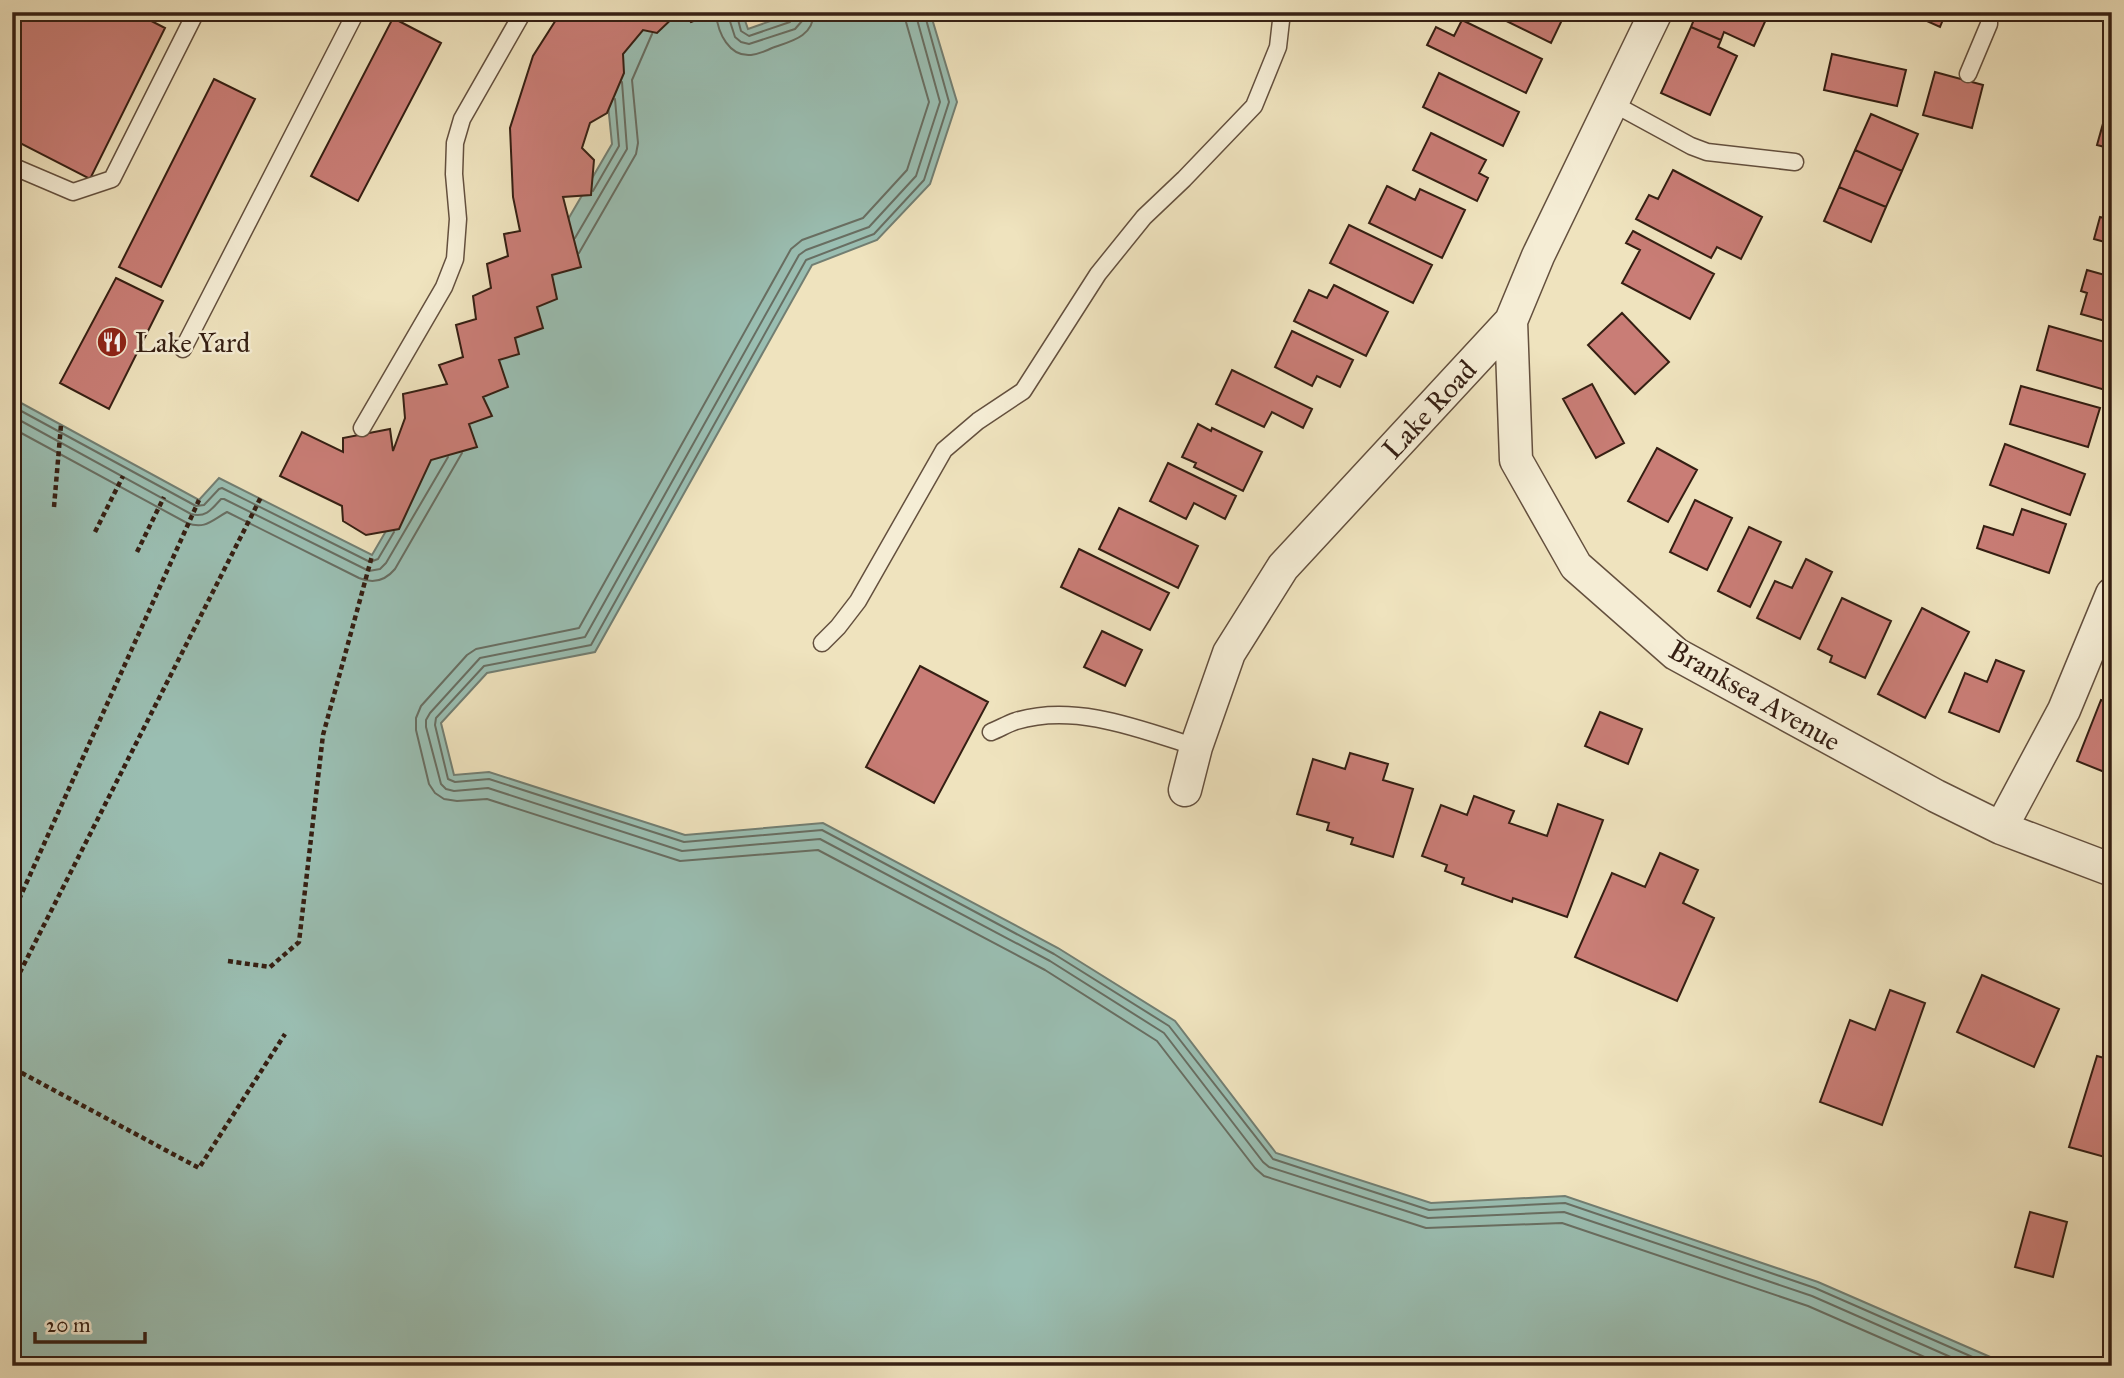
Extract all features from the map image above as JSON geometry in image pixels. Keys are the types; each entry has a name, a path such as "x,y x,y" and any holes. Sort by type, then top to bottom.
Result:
{"street":[{"name":"Lake Road","path":"1185,790 1196,747 1229,653 1283,567 1511,321 1538,256 1656,12"},
{"name":"Branksea Avenue","path":"1511,321 1516,460 1576,566 1676,654 1936,796 2001,828 2112,870"},
{"path":"2001,828 2064,709 2112,594"}],"lane":[{"path":"12,166 73,192 112,179 196,12"},
{"path":"183,349 356,12"},
{"path":"362,428 444,287 455,260 458,219 454,174 455,143 462,119 523,12"},
{"path":"822,643 858,601 944,450 978,421 1023,391 1113,255 1144,217 1254,106 1278,47 1282,12"},
{"path":"1968,74 1989,24 1989,12"},
{"path":"1612,103 1707,152 1794,162"},
{"path":"991,732 1016,721 1047,716 1085,716 1118,723 1196,747"}],"path":[{"path":"54,507 61,425"},
{"path":"95,532 123,476"},
{"path":"137,552 164,496"},
{"path":"12,988 261,496"},
{"path":"12,915 199,500"},
{"path":"228,961 270,967 299,942 323,735 372,556"},
{"path":"12,1059 20,1072 199,1168 285,1034"}],"water":[{"path":"633,12 742,12 748,29 796,12 930,12 957,102 930,184 877,240 812,265 595,652 487,673 441,723 454,775 489,772 685,835 823,823 1058,948 1175,1021 1276,1153 1431,1203 1565,1196 1818,1282 2011,1366 12,1366 12,398 199,500 219,478 372,555 612,144 605,75"}],"building":[{"path":"12,12 134,12 165,28 90,179 12,139"},
{"path":"561,12 679,12 657,33 643,30 623,54 624,73 607,113 590,123 582,148 594,160 591,195 563,197 581,267 552,275 557,299 537,307 543,328 515,338 519,354 499,360 508,387 483,397 492,416 469,424 477,447 431,460 399,529 366,535 343,521 342,506 280,476 302,432 343,452 343,438 390,429 393,451 405,418 403,394 447,384 439,365 463,357 456,325 476,319 473,296 491,288 487,264 508,256 504,234 520,231 513,197 510,128 533,56"},
{"path":"683,12 716,12 691,22"},
{"path":"1488,12 1546,12 1562,20 1551,43"},
{"path":"1697,12 1761,12 1768,15 1754,46 1724,32 1721,40 1691,27"},
{"path":"1907,12 1946,12 1940,27"},
{"path":"393,18 441,43 358,201 311,176"},
{"path":"1462,20 1542,59 1526,93 1427,45 1436,27 1454,36"},
{"path":"1691,27 1721,40 1718,47 1737,56 1710,115 1661,93"},
{"path":"1832,54 1906,70 1897,106 1824,90"},
{"path":"1935,72 1983,85 1972,128 1923,115"},
{"path":"1439,73 1519,112 1503,146 1423,107"},
{"path":"214,79 255,99 161,287 119,267"},
{"path":"1871,114 1918,134 1902,171 1855,150"},
{"path":"2104,120 2112,122 2112,149 2097,145"},
{"path":"1431,133 1486,160 1479,173 1488,178 1477,201 1413,170"},
{"path":"1855,150 1902,171 1886,207 1839,187"},
{"path":"1673,170 1762,217 1741,259 1717,247 1711,258 1636,219 1649,195 1658,199"},
{"path":"1387,186 1415,200 1420,189 1465,210 1442,258 1369,223"},
{"path":"1839,187 1886,207 1871,242 1824,221"},
{"path":"2100,217 2112,220 2112,244 2094,239"},
{"path":"1349,225 1432,265 1413,303 1330,263"},
{"path":"1633,231 1714,274 1690,319 1622,283 1640,250 1626,243"},
{"path":"2087,270 2112,277 2112,323 2081,314 2087,293 2081,291"},
{"name":"Lake Yard","path":"116,278 163,301 109,409 60,383"},
{"path":"1334,285 1388,312 1366,356 1294,321 1309,290 1327,298"},
{"path":"1622,313 1669,362 1635,394 1588,345"},
{"path":"2049,326 2112,344 2112,392 2037,370"},
{"path":"1292,331 1353,360 1340,387 1317,376 1312,386 1275,367"},
{"path":"1232,370 1312,409 1303,428 1272,412 1264,427 1216,404"},
{"path":"1592,384 1624,443 1596,458 1563,399"},
{"path":"2021,386 2100,408 2088,447 2010,424"},
{"path":"1198,424 1262,452 1243,491 1194,467 1196,463 1182,457"},
{"path":"2005,444 2085,474 2070,515 1990,485"},
{"path":"1657,448 1697,470 1668,522 1628,501"},
{"path":"1168,463 1236,496 1225,519 1194,503 1186,519 1150,501"},
{"path":"1695,500 1732,518 1707,570 1670,552"},
{"path":"1119,508 1198,546 1178,588 1099,549"},
{"path":"2022,509 2066,524 2049,573 1977,548 1984,526 2013,535"},
{"path":"1749,527 1781,542 1750,607 1718,591"},
{"path":"1079,549 1169,593 1150,630 1061,587"},
{"path":"1806,559 1832,572 1800,639 1757,618 1775,581 1792,588"},
{"path":"1842,598 1891,621 1865,678 1830,662 1832,656 1818,649"},
{"path":"1922,608 1969,632 1925,718 1878,694"},
{"path":"1102,631 1142,650 1125,686 1084,667"},
{"path":"1996,660 2024,671 1999,732 1949,712 1965,673 1987,682"},
{"path":"920,666 988,702 934,803 866,767"},
{"path":"2101,700 2112,704 2112,775 2077,761"},
{"path":"1600,712 1642,729 1628,764 1585,746"},
{"path":"1350,753 1388,764 1383,780 1413,789 1393,857 1351,844 1353,838 1327,830 1329,823 1297,814 1313,759 1345,769"},
{"path":"1474,796 1514,811 1509,823 1547,836 1558,804 1603,820 1567,917 1513,898 1512,902 1462,884 1464,878 1445,871 1447,865 1422,856 1441,805 1467,815"},
{"path":"1660,853 1698,870 1683,903 1714,918 1677,1001 1575,957 1612,873 1645,887"},
{"path":"1982,975 2059,1009 2034,1067 1957,1032"},
{"path":"1890,990 1925,1003 1882,1125 1820,1102 1850,1020 1875,1030"},
{"path":"2097,1056 2112,1060 2112,1159 2069,1147"},
{"path":"2030,1212 2067,1222 2053,1277 2015,1267"}],"place":[{"name":"Lake Yard","path":"112,342"}]}
